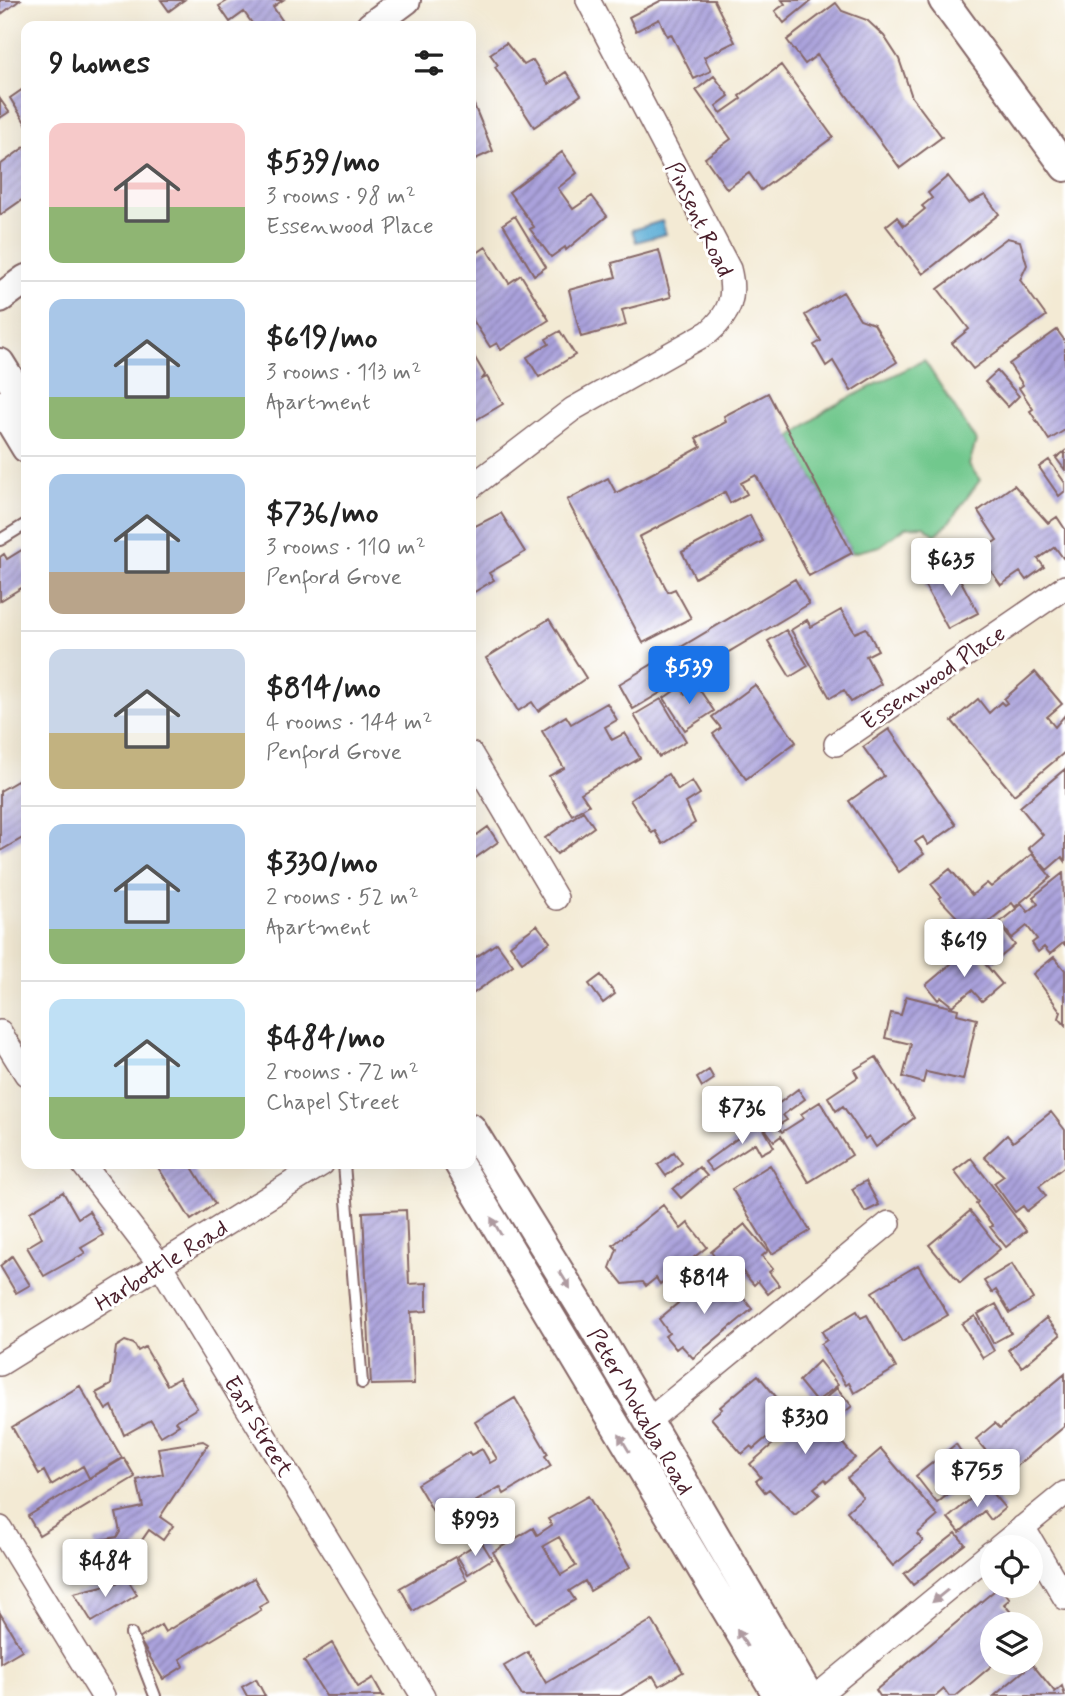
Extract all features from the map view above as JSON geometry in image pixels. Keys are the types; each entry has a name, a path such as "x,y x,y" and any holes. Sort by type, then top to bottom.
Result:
{"street":[{"path":"377,21 407,0"},
{"name":"Pinsent Road","path":"476,483 573,409 709,332 721,321 731,305 729,269 588,0"},
{"path":"943,0 1065,167"},
{"path":"0,298 21,283"},
{"path":"0,363 9,411 21,437"},
{"name":"Essenwood Place","path":"836,744 1065,587"},
{"path":"476,762 556,898"},
{"path":"0,1032 21,1066"},
{"name":"Peter Mokaba Road","path":"476,1136 648,1420 809,1696"},
{"name":"East Street","path":"87,1169 161,1266 423,1696"},
{"name":"Harbottle Road","path":"0,1364 314,1169"},
{"name":"Peter Mokaba Road","path":"462,1169 778,1696"},
{"path":"648,1420 889,1223"},
{"path":"524,1274 548,1253"},
{"path":"1013,1535 1065,1493"},
{"path":"1023,1527 1065,1598"},
{"path":"0,1528 103,1696"},
{"path":"817,1696 980,1562"}],"lane":[{"path":"0,540 21,527"},
{"path":"344,1169 362,1382"},
{"path":"131,1634 155,1696"}],"green space":[{"path":"924,360 976,441 969,465 980,480 946,526 935,535 924,526 906,527 880,546 852,553 791,437 827,409"}],"water":[{"path":"662,221 666,234 636,242 632,230"}],"building":[{"path":"0,0 20,0 0,15"},
{"path":"161,0 184,0 169,11"},
{"path":"229,0 283,0 273,7 283,21 250,21 244,12 229,21 219,6"},
{"path":"662,0 714,0 735,42 704,57 711,71 694,79 671,34 667,36 659,19 636,31 629,17"},
{"path":"782,0 812,0 784,23 775,11 785,4"},
{"path":"836,3 842,11 867,20 884,36 899,59 912,97 942,137 900,168 817,55 805,64 787,40"},
{"path":"506,43 524,65 533,60 548,84 566,72 581,95 534,127 495,67 498,65 490,54"},
{"path":"781,65 833,137 761,190 749,173 727,189 705,158 731,139 696,90 714,76 729,96 716,106 721,113"},
{"path":"21,90 21,116 10,98"},
{"path":"0,99 9,112 0,118"},
{"path":"476,110 493,151 476,159"},
{"path":"21,150 21,200 0,215 0,165"},
{"path":"562,152 577,173 558,188 573,209 592,196 607,216 566,250 565,247 551,257 530,229 534,227 509,192"},
{"path":"948,176 969,203 985,195 999,214 923,274 886,226 897,217 904,226 925,209 922,206 932,198 928,193"},
{"path":"515,216 546,267 534,275 503,224"},
{"path":"1007,238 1020,241 1027,265 1020,280 1046,316 973,369 952,343 969,329 938,289"},
{"path":"486,247 509,283 521,275 549,320 501,350 497,343 490,347 476,325 476,254"},
{"path":"659,250 671,297 622,310 626,325 581,337 569,290 616,277 612,263"},
{"path":"843,292 860,319 874,324 897,362 851,391 833,361 826,366 814,345 821,341 805,315"},
{"path":"1057,330 1065,341 1065,430 1049,440 1030,411 1033,409 1019,388 1023,385 1009,364"},
{"path":"560,331 575,355 539,377 527,357 549,344 546,339"},
{"path":"476,360 485,375 482,379 487,377 503,404 476,420"},
{"path":"997,371 1019,396 1008,407 985,382"},
{"path":"768,393 852,553 809,576 756,475 741,483 747,494 730,503 725,492 639,537 668,592 675,589 691,618 643,643 567,500 608,478 616,493 701,447 696,438 726,422 724,416"},
{"path":"1065,451 1065,470 1056,458"},
{"path":"1049,460 1065,483 1065,491 1059,496 1039,467"},
{"path":"1014,485 1048,523 1057,517 1065,529 1065,556 1063,558 1055,547 1038,559 1044,567 1026,580 1020,572 1001,585 978,553 997,540 978,511"},
{"path":"501,513 525,552 489,573 494,580 476,591 476,526"},
{"path":"750,515 763,541 695,578 682,552"},
{"path":"21,550 21,588 0,601 0,557 4,554 7,559"},
{"path":"954,568 978,613 948,629 924,584"},
{"path":"795,579 809,604 633,709 619,684"},
{"path":"841,610 855,633 866,628 878,650 866,656 881,684 851,702 844,690 830,698 791,630 807,620 811,627"},
{"path":"549,619 586,678 538,711 532,702 518,711 486,658"},
{"path":"786,630 808,666 790,677 768,641"},
{"path":"1035,672 1062,704 1047,717 1055,727 1065,715 1065,752 1014,795 952,721 978,699 989,713 1001,702 1004,705 1007,703 1004,699"},
{"path":"755,685 796,742 746,779 713,734 721,728 712,717"},
{"path":"697,686 714,711 685,730 664,698 680,687 685,694"},
{"path":"661,699 686,741 659,757 634,715"},
{"path":"607,703 617,720 605,727 612,740 625,733 640,758 581,793 589,805 572,815 549,776 564,768 542,731 566,716 571,724"},
{"path":"889,729 956,825 928,845 923,837 915,842 924,854 899,872 849,801 884,776 863,747"},
{"path":"1065,769 1065,861 1062,857 1047,870 1028,848 1043,835 1020,807"},
{"path":"668,774 678,790 692,781 700,794 686,803 695,823 663,844 655,831 652,833 630,800"},
{"path":"21,779 21,839 0,851 0,791"},
{"path":"583,811 594,827 557,854 545,838"},
{"path":"488,827 498,842 476,857 476,835"},
{"path":"1032,854 1051,877 1015,907 1012,903 968,938 953,920 957,917 939,898 941,897 931,884 950,869 972,895 987,883 991,887"},
{"path":"1063,873 1065,945 1063,943 1050,954 1044,947 1038,952 1032,943 1037,939 1027,926 1012,938 1000,922 1022,904 1028,912 1038,904 1033,897"},
{"path":"537,925 550,942 522,962 510,945"},
{"path":"1001,927 1015,945 992,964 975,942 994,928 996,931"},
{"path":"497,943 513,965 476,991 476,957"},
{"path":"971,947 1002,984 982,1001 972,990 952,1006 941,997 938,1000 926,985"},
{"path":"1054,957 1065,970 1065,1025 1059,1018 1061,1012 1033,974"},
{"path":"601,975 615,994 603,1003 589,984"},
{"path":"906,996 958,1009 957,1014 977,1019 963,1080 926,1072 923,1083 903,1077 911,1044 885,1038 891,1013 901,1015"},
{"path":"876,1057 914,1118 876,1147 869,1136 865,1139 843,1106 836,1111 828,1097 858,1077 854,1070"},
{"path":"709,1070 714,1079 702,1087 697,1078"},
{"path":"798,1089 805,1099 783,1115 787,1120 777,1126 782,1132 804,1118 801,1114 820,1102 852,1155 809,1182 781,1136 774,1141 758,1119"},
{"path":"1051,1112 1065,1130 1065,1166 1039,1186 1046,1196 1027,1211 1023,1206 1015,1212 994,1183 1004,1176 984,1157 1007,1135 1013,1142"},
{"path":"760,1122 774,1147 761,1154 755,1143 712,1171 705,1162"},
{"path":"674,1152 682,1163 666,1176 658,1165"},
{"path":"971,1158 1026,1231 1006,1247 990,1227 993,1226 976,1204 978,1202 954,1171"},
{"path":"770,1165 810,1231 772,1254 732,1189"},
{"path":"699,1167 707,1176 681,1198 673,1189"},
{"path":"159,1169 193,1169 215,1204 191,1220"},
{"path":"866,1181 879,1205 865,1212 852,1189"},
{"path":"63,1192 78,1218 89,1211 103,1235 81,1248 85,1253 44,1276 27,1247 42,1238 30,1212"},
{"path":"663,1205 681,1229 688,1223 707,1247 660,1284 656,1278 646,1286 643,1282 623,1284 610,1268 617,1249 613,1245"},
{"path":"406,1210 409,1284 427,1283 427,1311 411,1312 414,1384 371,1385 363,1212"},
{"path":"970,1211 1000,1249 960,1283 929,1245"},
{"path":"745,1224 768,1251 762,1256 773,1269 769,1272 779,1285 768,1294 758,1281 754,1285 742,1271 732,1279 711,1252"},
{"path":"12,1256 30,1285 16,1293 0,1266"},
{"path":"1012,1264 1033,1299 1010,1313 996,1290 992,1293 984,1281"},
{"path":"918,1265 948,1315 902,1342 872,1292"},
{"path":"708,1278 721,1288 730,1281 752,1309 693,1358 681,1345 676,1349 665,1336 669,1333 659,1319"},
{"path":"996,1304 1011,1333 993,1343 978,1314"},
{"path":"857,1311 861,1318 867,1315 896,1368 854,1393 849,1383 846,1385 821,1344 827,1340 822,1332"},
{"path":"975,1316 994,1351 983,1358 962,1324"},
{"path":"1046,1318 1060,1335 1022,1367 1008,1350"},
{"path":"125,1341 134,1344 138,1351 145,1347 167,1385 179,1378 197,1408 176,1421 179,1425 161,1436 151,1420 124,1435 112,1406 106,1410 96,1393 111,1385 116,1347"},
{"path":"819,1361 838,1385 816,1402 799,1381"},
{"path":"1065,1374 1065,1426 1006,1475 976,1439 995,1423 1000,1428"},
{"path":"758,1375 792,1416 753,1449 751,1446 742,1454 711,1418"},
{"path":"80,1386 122,1458 89,1478 83,1466 51,1485 44,1471 39,1474 12,1427"},
{"path":"837,1388 852,1406 828,1426 855,1458 827,1482 825,1479 814,1488 820,1494 795,1515 769,1489 765,1492 756,1481 761,1477 750,1464"},
{"path":"515,1398 548,1454 545,1456 551,1466 504,1494 500,1487 440,1523 417,1484 469,1452 471,1455 482,1449 490,1463 497,1459 475,1422"},
{"path":"203,1441 208,1444 160,1517 173,1526 163,1540 149,1530 120,1572 116,1569 99,1573 94,1541 117,1537 120,1532 116,1513 143,1507 137,1480 163,1474 158,1448"},
{"path":"956,1444 975,1473 937,1503 916,1476"},
{"path":"881,1449 938,1516 917,1534 923,1541 893,1566 847,1511 863,1497 847,1478"},
{"path":"124,1458 135,1477 39,1535 28,1516"},
{"path":"986,1486 1005,1508 991,1520 984,1511 960,1532 948,1518"},
{"path":"588,1496 630,1567 590,1591 585,1581 569,1591 575,1600 535,1623 493,1552 533,1528 537,1535 552,1525 548,1519","holes":["559,1537 576,1566 561,1575 543,1546"]},
{"path":"956,1533 965,1544 913,1585 904,1574"},
{"path":"481,1541 492,1559 468,1574 457,1556"},
{"path":"455,1557 467,1580 413,1611 400,1588"},
{"path":"254,1578 268,1602 259,1607 261,1610 180,1659 184,1666 163,1679 139,1639 161,1625 165,1632"},
{"path":"128,1580 137,1595 92,1622 74,1593"},
{"path":"986,1598 1010,1599 1004,1604 1011,1612 980,1612 981,1675 956,1696 949,1696 944,1689 936,1696 880,1696 876,1690"},
{"path":"0,1613 22,1650 0,1663"},
{"path":"652,1620 683,1672 659,1686 653,1676 620,1696 522,1696 504,1666 528,1652 546,1683"},
{"path":"332,1643 358,1687 373,1678 383,1696 326,1696 304,1661"},
{"path":"1019,1675 1041,1675 1055,1692 1062,1686 1065,1696 994,1696"},
{"path":"256,1679 265,1696 247,1696 242,1687"}]}
